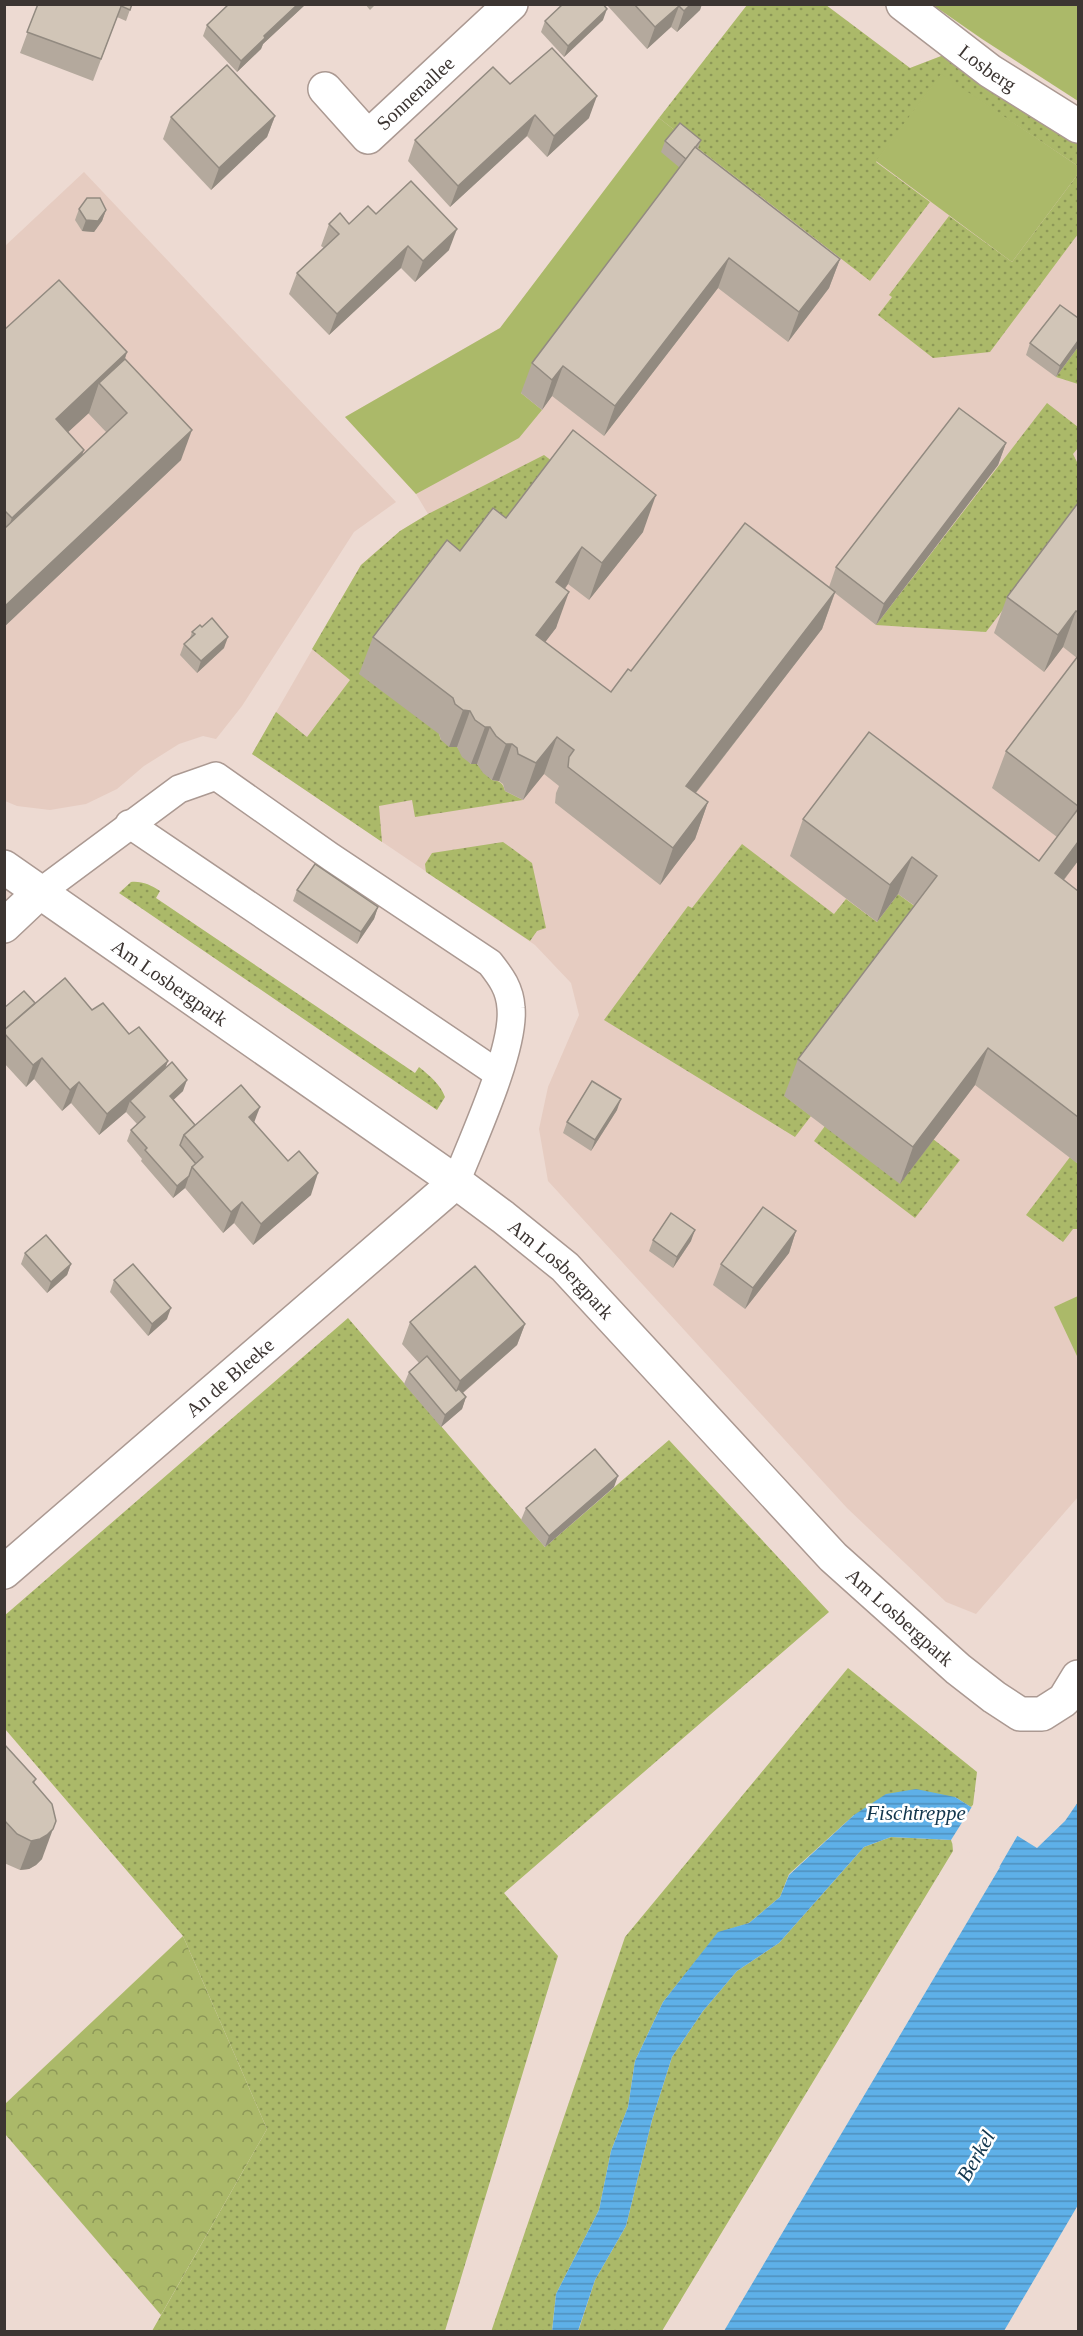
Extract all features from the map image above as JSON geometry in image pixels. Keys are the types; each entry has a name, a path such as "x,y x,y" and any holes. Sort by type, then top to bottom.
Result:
{"street":[{"name":"Sonnenallee","path":"325,89 368,137 511,4"},
{"name":"Losberg","path":"903,4 990,71 1078,126"},
{"name":"Am Losbergpark","path":"4,867 456,1182 565,1267 833,1557 994,1697 1020,1714 1042,1714 1071,1688"},
{"path":"4,926 39,893"},
{"name":"An de Bleeke","path":"4,1572 456,1182"}],"lane":[{"path":"39,893 179,789 216,776 331,857 490,963 504,980 512,1010 507,1042 497,1073 456,1182"},
{"path":"129,824 497,1073"}],"shaded area":[{"path":"747,5 826,5 910,68 949,53 1078,144 1078,1497 976,1614 946,1602 847,1508 548,1181 539,1129 548,1087 579,1015 571,983 535,945 252,754 361,565 400,531 428,514 416,494 345,417 500,328"},
{"path":"84,172 396,502 354,532 242,706 216,739 203,736 179,744 144,766 117,789 86,804 50,810 17,806 5,801 5,246"}],"green space":[{"path":"747,5 826,5 910,68 949,53 1078,144 1078,166 941,75 876,162 930,202 870,281 659,118"},
{"path":"933,5 1078,5 1078,101 982,39"},
{"path":"941,74 1078,166 1078,174 1012,262 876,161"},
{"path":"659,118 752,190 733,214 521,393 542,410 519,438 416,494 345,417 500,328"},
{"path":"1078,174 1078,234 990,352 933,358 878,315 892,297 889,295 949,216 1012,262"},
{"path":"1078,347 1078,384 1056,377"},
{"path":"1047,403 1078,427 1078,448 1073,454 1078,464 1078,529 1070,522 986,632 876,625"},
{"path":"544,455 560,467 439,734 441,740 457,747 471,764 477,764 492,780 501,783 505,791 523,800 415,817 412,800 379,806 382,842 252,754 276,712 307,737 350,680 312,649 361,565 400,531 428,514"},
{"path":"503,842 532,863 546,928 537,931 530,941 426,872 425,864 432,853"},
{"path":"742,844 834,914 846,899 877,922 898,894 924,913 785,1096 811,1116 795,1137 604,1020 688,906 692,908"},
{"path":"131,882 146,884 160,891 156,898 415,1073 419,1067 443,1092 445,1097 437,1110 119,893"},
{"path":"825,1126 933,1139 960,1160 915,1218 814,1141"},
{"path":"1070,1157 1078,1164 1078,1229 1073,1229 1063,1242 1026,1215"},
{"path":"1078,1296 1078,1355 1077,1356 1054,1307"},
{"path":"348,1318 545,1547 669,1440 829,1612 504,1893 558,1956 445,2331 152,2331 267,2129 183,1936 5,1729 4,1616"},
{"path":"848,1668 977,1772 973,1805 971,1807 955,1797 854,1815 789,1874 780,1897 749,1923 718,1933 663,2002 635,2061 628,2107 611,2151 599,2210 556,2294 552,2331 491,2332 625,1937"},
{"path":"891,1837 952,1840 953,1851 662,2331 578,2332 595,2280 626,2226 652,2120 672,2057 703,2011 737,1971 779,1943 864,1847"},
{"path":"183,1936 267,2129 161,2315 5,2134 5,2104"}],"water":[{"path":"916,1789 955,1797 1037,1848 1065,1821 1078,1802 1078,2205 1004,2331 724,2331 1000,1867 952,1840 891,1837 864,1847 779,1943 737,1971 703,2011 672,2057 652,2120 626,2226 595,2280 578,2331 552,2332 556,2294 599,2210 611,2151 628,2107 635,2061 663,2002 718,1932 749,1923 780,1897 789,1875 854,1815 886,1794"}],"pier":[{"path":"973,1805 1019,1833 994,1876 991,1874 996,1868 952,1843 951,1840"}],"building":[{"path":"38,4 122,4 101,59 27,32"},
{"path":"132,4 130,10 121,6"},
{"path":"229,4 298,4 241,61 207,25"},
{"path":"563,4 603,4 607,9 568,46 545,21"},
{"path":"634,4 691,4 684,11 679,6 655,27"},
{"path":"552,48 597,96 554,136 535,115 458,186 415,140 493,67 510,84"},
{"path":"227,65 275,116 219,168 171,117"},
{"path":"680,123 701,140 686,159 665,141"},
{"path":"695,147 840,259 799,312 729,258 615,406 563,366 552,380 532,363"},
{"path":"411,181 457,229 423,261 408,246 337,314 297,273 339,234 329,224 340,213 349,224 368,206 376,214"},
{"path":"87,198 100,198 106,210 98,221 86,220 79,209"},
{"path":"59,280 127,352 56,419 84,450 12,518 4,510 4,330"},
{"path":"1060,305 1078,318 1078,341 1060,366 1030,343"},
{"path":"125,359 192,430 4,607 4,529 127,413 99,383"},
{"path":"959,408 1006,443 884,604 836,567"},
{"path":"573,430 656,495 602,563 582,547 556,582 569,592 536,635 611,692 628,669 631,671 745,523 835,592 686,786 708,802 673,848 568,767 569,757 574,750 557,737 536,763 518,754 517,748 512,744 506,744 490,727 485,727 475,720 470,711 463,710 455,704 453,698 373,637 447,540 460,551 493,508 506,518"},
{"path":"1078,503 1078,612 1076,611 1058,635 1007,597"},
{"path":"212,618 228,637 201,661 184,644 195,634 192,632"},
{"path":"1078,656 1078,806 1006,751"},
{"path":"869,732 1039,861 1078,809 1078,842 1055,873 1078,891 1078,1117 988,1048 913,1147 798,1059 937,876 912,857 890,885 803,819"},
{"path":"315,864 378,907 361,932 297,890"},
{"path":"65,978 92,1010 103,1003 129,1034 139,1027 168,1061 107,1114 79,1082 70,1090 42,1058 33,1065 4,1033 4,1030"},
{"path":"24,991 35,1003 4,1030 4,1008"},
{"path":"172,1062 187,1080 170,1096 195,1125 184,1135 180,1145 196,1164 192,1167 189,1176 177,1186 145,1150 147,1148 131,1130 145,1117 130,1101"},
{"path":"592,1081 621,1099 595,1140 567,1122"},
{"path":"241,1085 260,1107 249,1117 288,1161 299,1151 318,1173 261,1224 242,1202 231,1212 192,1167 203,1157 184,1135"},
{"path":"763,1207 796,1231 753,1288 721,1264"},
{"path":"671,1213 695,1230 677,1257 653,1240"},
{"path":"46,1235 71,1264 51,1282 25,1253"},
{"path":"133,1264 171,1308 152,1324 114,1280"},
{"path":"475,1266 525,1324 460,1381 410,1322"},
{"path":"427,1356 456,1391 459,1389 466,1397 445,1415 409,1372"},
{"path":"595,1449 618,1476 549,1536 526,1508"},
{"path":"4,1744 36,1779 33,1782 52,1804 56,1821 53,1829 40,1839 31,1841 17,1834 4,1820"}],"water label":[{"name":"Fischtreppe","path":"916,1813"},
{"name":"Berkel","path":"976,2156"}]}
